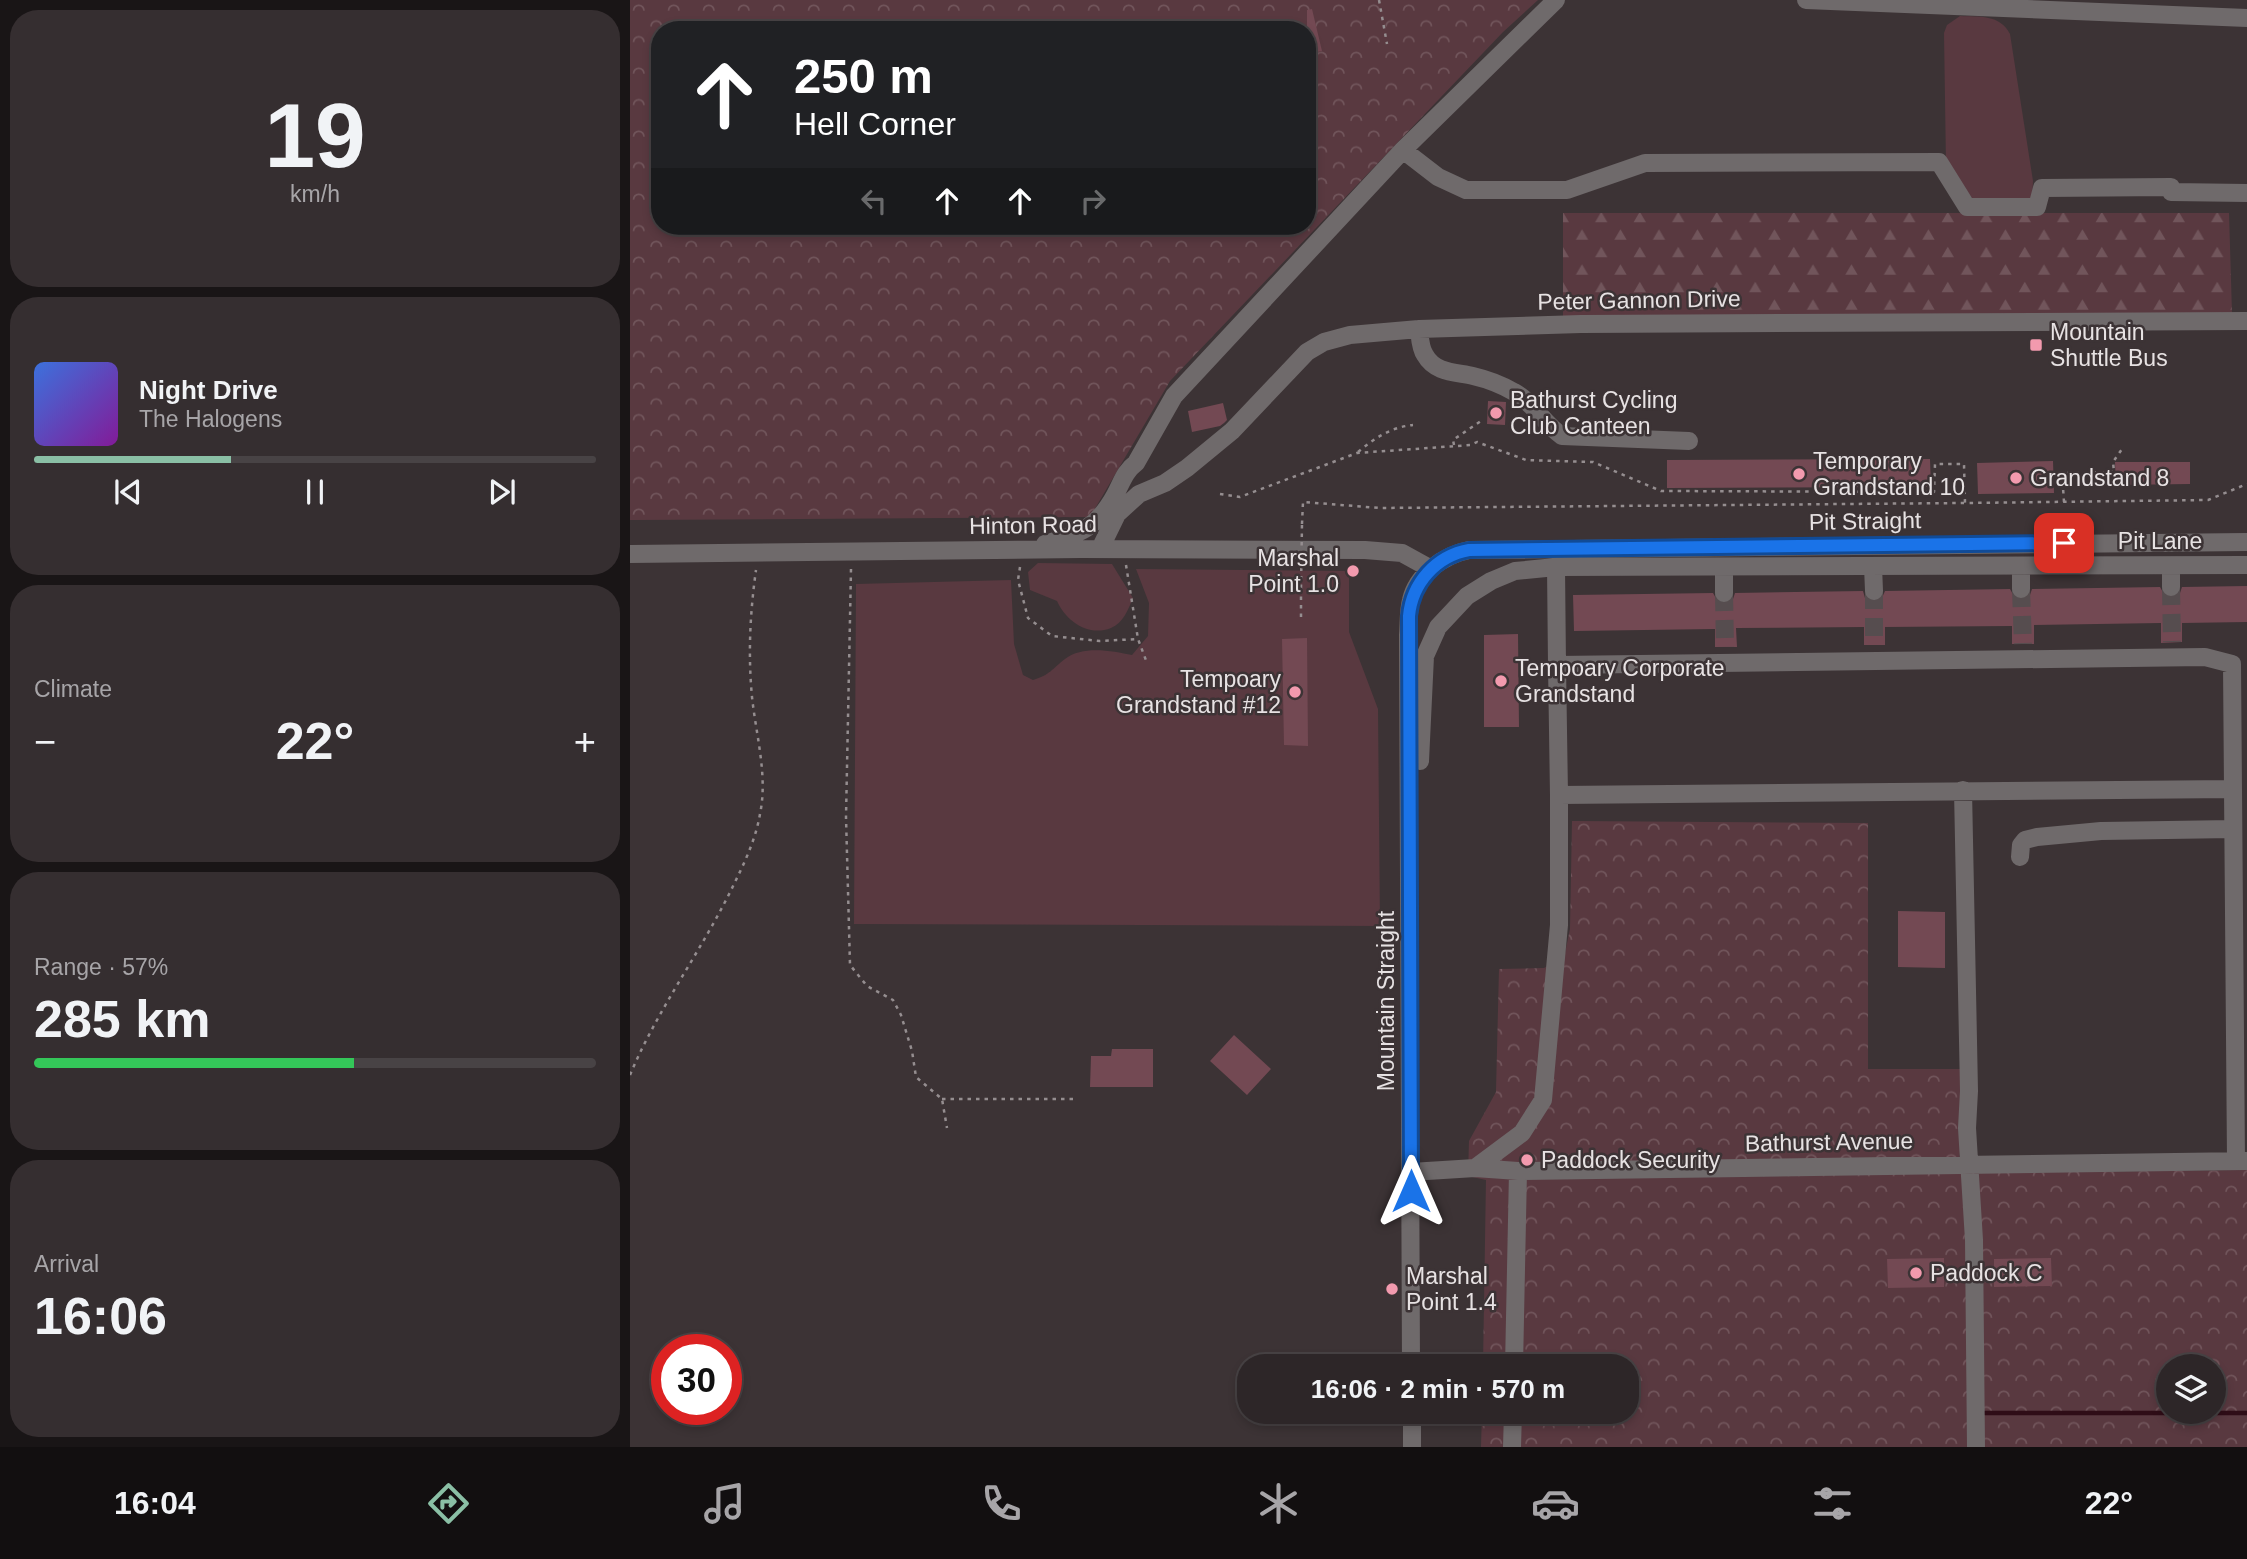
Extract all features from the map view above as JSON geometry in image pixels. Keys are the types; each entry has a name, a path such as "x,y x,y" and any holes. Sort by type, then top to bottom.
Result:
{"street":[{"path":"1098,520 1115,495 1127,470 1136,463 1174,397 1403,150 1556,0"},
{"path":"1807,0 2247,18"},
{"path":"1403,150 1438,177 1466,190 1567,190 1645,163 1940,162 1967,206 2037,207 2042,188 2171,187 2171,192 2247,193"},
{"name":"Peter Gannon Drive","path":"1023,550 1089,528 1098,520 1117,514 1139,494 1166,483 1224,438 1307,352 1324,342 1350,335 1419,329 1581,324 2247,321"},
{"path":"1419,329 1423,353 1431,364 1444,371 1475,377 1511,390 1530,402 1550,428 1562,436 1689,441"},
{"path":"1100,549 1138,471 1136,463"},
{"name":"Pit Straight","path":"1431,569 1456,553 1483,550 2247,542"},
{"name":"Hinton Road","path":"630,554 1100,549 1365,550 1402,553 1431,569"},
{"name":"Pit Lane","path":"1411,892 1427,646 1445,618 1478,588 1515,571 1556,567 2247,565"},
{"path":"1873,566 1874,591"},
{"path":"2171,566 2171,587"},
{"path":"1475,1168 1522,1133 1543,1100 1559,925 1556,567"},
{"path":"1724,567 1724,593"},
{"path":"2021,567 2021,589"},
{"name":"Mountain Straight","path":"1411,1354 1408,635 1410,600 1431,569"},
{"path":"1558,664 1726,655 2172,650 2232,664 2241,1161"},
{"path":"1559,795 2233,789"},
{"path":"1963,790 1967,893 1968,1165 1974,1240 1976,1447"},
{"path":"2020,857 2021,845 2025,840 2037,836 2101,831 2233,829"},
{"name":"Bathurst Avenue","path":"1411,1172 1475,1168 1518,1171 2241,1161"},
{"path":"1514,1354 1518,1171"},
{"path":"1412,1424 1412,1447"},
{"path":"1512,1447 1513,1424"}],"path":[{"path":"1379,0 1387,44"},
{"path":"1454,446 1453,440 1481,421"},
{"path":"1357,453 1374,439 1397,427 1413,425"},
{"path":"1220,494 1240,497 1357,453 1471,445 1477,442 1526,460 1593,462 1661,491 1934,492 1935,464 1964,464 1965,503"},
{"path":"2064,502 2062,473 2113,472 2113,462 2122,449"},
{"path":"1301,617 1303,502 1380,508 2208,500 2247,484"},
{"path":"1121,549 1129,575 1139,639 1147,663"},
{"path":"1023,550 1018,580 1028,618 1052,636 1100,641 1139,639"},
{"path":"852,551 846,817 850,965 867,986 893,1000 901,1015 912,1051 916,1077 942,1099 947,1128"},
{"path":"630,1075 668,1002 723,908 746,859 760,814 762,788 749,654 749,618 758,553"},
{"path":"942,1099 1077,1099"}],"green space":[{"path":"630,0 1538,0 1503,32 1316,228 1316,21 651,21 651,235 1309,235 1170,381 1090,517 630,520"},
{"path":"1960,16 1995,20 2010,34 2033,181 2032,202 1977,204 1946,166 1944,33 1947,25"},
{"path":"1563,213 2229,213 2232,314 1563,318"},
{"path":"1038,563 1112,564 1133,598 1125,616 1115,626 1102,630 1086,629 1072,621 1057,601 1030,590 1028,572"},
{"path":"1136,569 1349,571 1349,632 1378,709 1380,926 854,924 856,584 1011,580 1014,644 1023,675 1033,680 1080,652 1098,650 1132,655 1148,636 1149,603"},
{"path":"1572,821 1868,823 1868,1069 1962,1069 1958,1173 2247,1170 2247,1447 1481,1447 1482,1424 1639,1424 1639,1354 1483,1354 1486,1180 1468,1176 1469,1141 1496,1092 1499,969 1544,968 1564,958 1570,929"}],"building":[{"path":"1312,9 1315,21 1307,21 1307,10"},
{"path":"1316,26 1322,51 1316,52"},
{"name":"Bathurst Cycling Club Canteen","path":"1488,401 1506,402 1505,425 1487,424"},
{"path":"1223,403 1227,420 1224,423 1192,432 1188,411"},
{"name":"Temporary Grandstand 10","path":"1930,459 1931,487 1667,488 1667,460"},
{"name":"Grandstand 8","path":"2053,461 2054,493 1978,494 1977,463"},
{"path":"2115,462 2190,462 2190,484 2116,485"},
{"path":"2247,586 2247,622 2182,623 2182,642 2161,643 2161,623 2034,625 2034,644 2012,644 2012,626 1885,627 1885,645 1864,645 1864,627 1736,628 1737,647 1715,647 1715,629 1574,631 1573,595 1713,593 1718,602 1725,604 1733,599 1735,593 1863,591 1865,598 1874,602 1881,600 1885,591 2010,589 2015,598 2022,600 2030,595 2032,589 2160,587 2165,596 2172,598 2180,593 2182,587"},
{"name":"Tempoary Corporate Grandstand","path":"1518,634 1519,727 1484,727 1484,635"},
{"name":"Tempoary Grandstand #12","path":"1307,638 1308,746 1284,745 1282,639"},
{"path":"1898,911 1945,912 1945,968 1898,967"},
{"path":"1234,1035 1271,1069 1247,1095 1210,1061"},
{"path":"1112,1049 1153,1049 1153,1087 1090,1087 1091,1056 1111,1056"},
{"name":"Paddock C","path":"1944,1258 1944,1287 1888,1288 1887,1259"},
{"path":"2051,1258 2052,1286 1994,1287 1994,1259"}],"waterway":[{"path":"1985,1413 2247,1413"}],"tunnel":[{"path":"2171,587 2172,642"},
{"path":"2021,589 2023,644"},
{"path":"1874,591 1874,645"},
{"path":"1724,593 1725,647"}],"place":[{"name":"Mountain Shuttle Bus","path":"2036,345"},
{"name":"Bathurst Cycling Club Canteen","path":"1496,413"},
{"name":"Temporary Grandstand 10","path":"1799,474"},
{"name":"Grandstand 8","path":"2016,478"},
{"name":"Marshal Point 1.0","path":"1353,571"},
{"name":"Tempoary Corporate Grandstand","path":"1501,681"},
{"name":"Tempoary Grandstand #12","path":"1295,692"},
{"name":"Paddock Security","path":"1527,1160"},
{"name":"Paddock C","path":"1916,1273"},
{"name":"Marshal Point 1.4","path":"1392,1289"}],"route":[{"path":"1411,1191 1409,616 1410,600 1414,591 1431,569 1456,553 1469,550 2064,543"}]}
